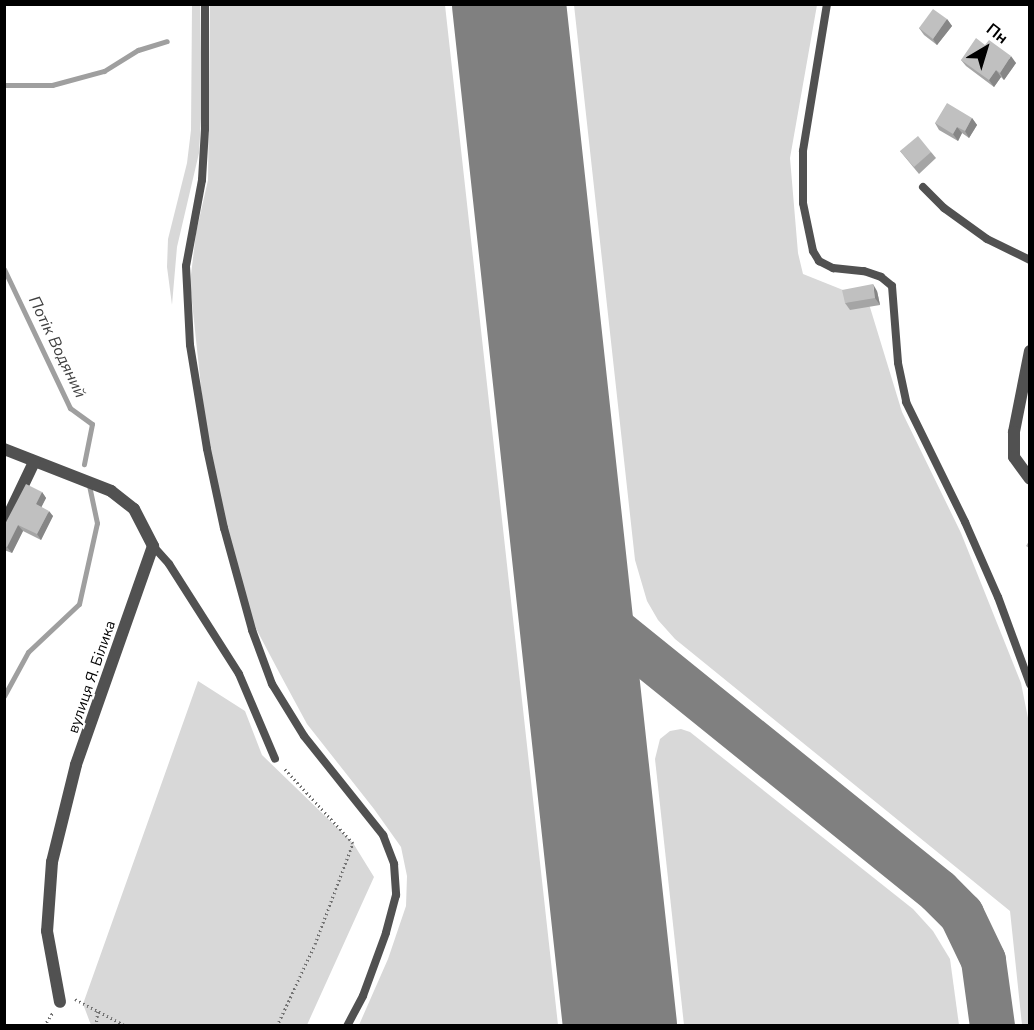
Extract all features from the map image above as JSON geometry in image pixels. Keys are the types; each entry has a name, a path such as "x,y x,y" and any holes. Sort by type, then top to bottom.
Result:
{"street":[{"path":"1029,351 1014,432 1014,457 1029,479"},
{"path":"4,449 111,491 134,509 153,546"},
{"path":"4,525 34,462"},
{"name":"вулиця Я. Білика","path":"60,1002 47,931 52,862 76,765 153,546"}],"lane":[{"path":"205,4 206,129 202,180 186,266 190,345 214,483 252,630 272,684 304,736 383,835 394,864 396,895 386,933 363,996 347,1026"},
{"path":"827,4 803,151 803,204 813,251 819,261 833,268 864,271 881,277 892,286 898,363 906,402 965,522 998,597 1029,684"},
{"path":"923,187 944,208 987,239 1029,260"},
{"path":"153,546 169,564 239,674 275,759"}],"path":[{"path":"275,759 353,843 315,944 277,1026"},
{"path":"60,1002 76,999 126,1026"},
{"path":"96,1026 98,1010"}],"shaded area":[{"path":"192,5 200,5 202,101 199,153 177,247 172,305 167,267 168,239 187,163 191,130"},
{"path":"210,5 445,5 558,1025 359,1025 388,959 406,906 407,876 401,847 307,724 252,621 235,564 205,425 190,283 196,233 208,180"},
{"path":"574,5 817,5 790,158 798,253 803,274 843,290 869,304 902,412 961,533 1021,683 1030,728 1029,1025 1022,1025 1010,911 675,639 658,620 647,601 635,560"},
{"path":"198,681 245,711 262,755 353,843 374,877 307,1025 91,1025 83,1004"},
{"path":"681,729 690,732 913,909 933,931 950,959 959,1025 684,1025 655,759 660,739 670,731"}],"building":[{"path":"933,9 947,19 933,39 919,28"},
{"path":"976,38 985,45 989,40 1011,56 1000,73 996,70 989,80 961,60"},
{"path":"947,103 972,118 965,131 957,127 953,134 935,123"},
{"path":"918,136 931,152 914,167 900,151"},
{"path":"873,284 875,298 845,303 842,290"},
{"path":"26,484 42,492 36,504 49,511 37,534 18,525 7,547 4,546 4,526"}],"waterway":[{"path":"4,85 52,85 104,71 138,50 167,41"},
{"name":"Потік Водяний","path":"4,269 70,408 92,424 84,464"},
{"name":"Потік Водяний","path":"4,696 28,652 79,604 97,523 89,485"}],"taxiway":[{"path":"565,515 576,575 591,603 611,627 938,891 961,914 983,960 992,1026"}],"runway":[{"path":"509,4 620,1026"}]}
